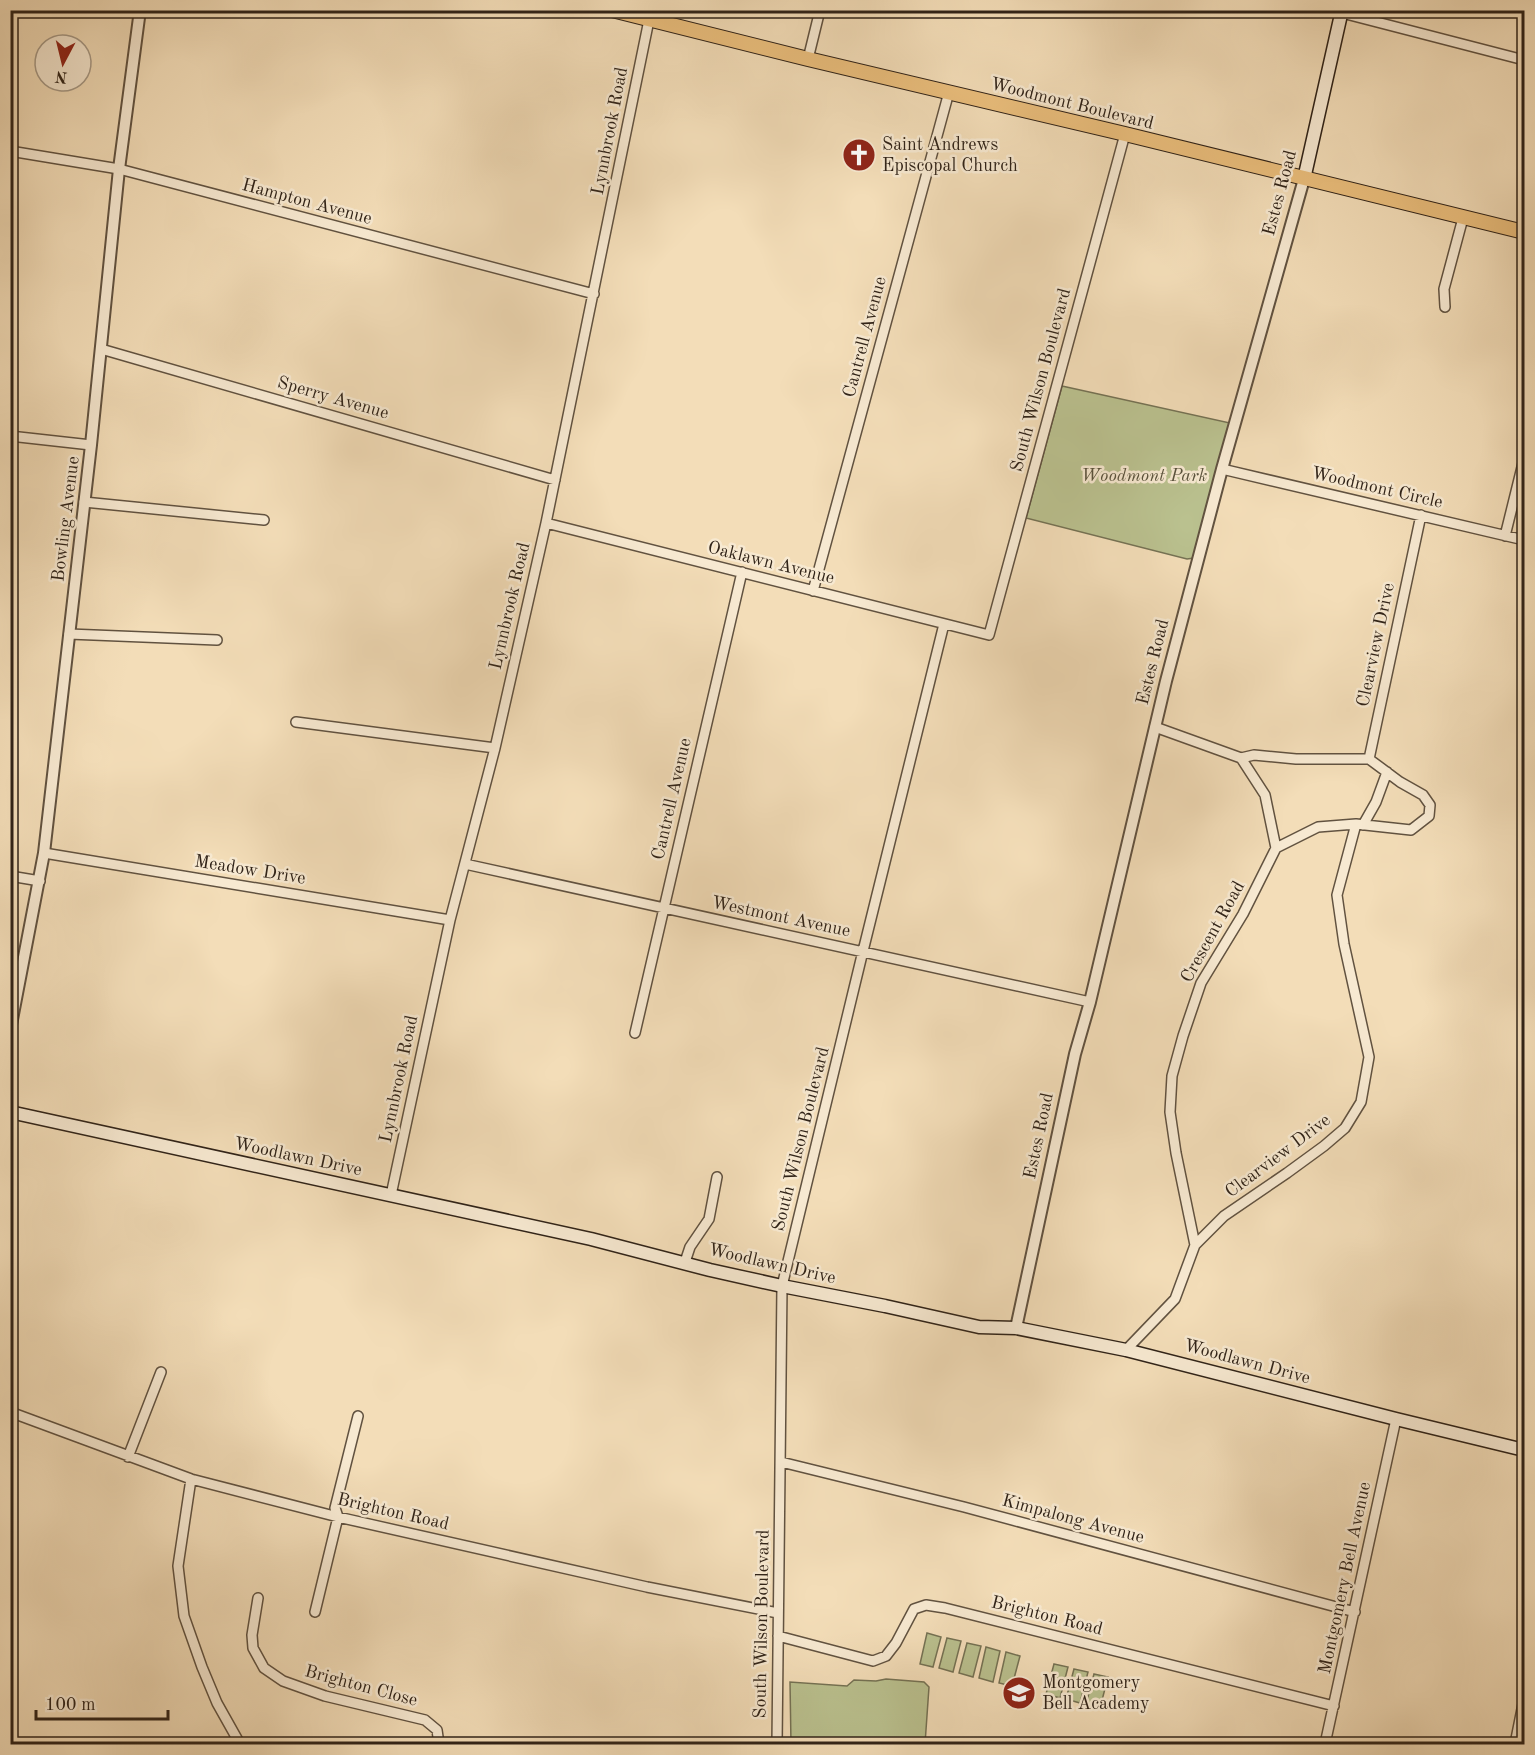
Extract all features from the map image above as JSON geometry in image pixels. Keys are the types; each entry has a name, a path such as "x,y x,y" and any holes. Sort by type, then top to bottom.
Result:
{"main road":[{"name":"Woodmont Boulevard","path":"612,10 1524,232"},
{"name":"Estes Road","path":"1304,179 1342,12"},
{"name":"Woodlawn Drive","path":"10,1112 591,1239 782,1286 979,1327 1016,1328 1126,1350 1396,1419 1524,1447"}],"street":[{"name":"Bowling Avenue","path":"10,1030 44,853 91,445 119,169 140,10"},
{"path":"667,25 670,10"},
{"path":"807,59 820,10"},
{"path":"1342,12 1524,60"},
{"name":"Lynnbrook Road","path":"391,1196 450,920 495,748 546,523 649,20"},
{"name":"Cantrell Avenue","path":"813,591 949,92"},
{"name":"South Wilson Boulevard","path":"989,635 1125,134"},
{"name":"Hampton Avenue","path":"10,151 119,169 594,294"},
{"name":"Estes Road","path":"1016,1328 1075,1054 1090,1002 1155,727 1222,469 1304,179"},
{"path":"1445,308 1444,289 1463,218"},
{"name":"Sperry Avenue","path":"101,349 555,480"},
{"path":"10,436 91,445"},
{"path":"1505,536 1524,459"},
{"name":"Woodmont Circle","path":"1222,469 1524,540"},
{"path":"84,502 264,520"},
{"name":"Clearview Drive","path":"1369,759 1421,515"},
{"name":"Oaklawn Avenue","path":"546,523 989,635"},
{"name":"Cantrell Avenue","path":"635,1033 742,572"},
{"name":"South Wilson Boulevard","path":"777,1744 782,1286 944,624"},
{"path":"69,634 217,640"},
{"path":"296,722 495,748"},
{"path":"1155,727 1241,758 1254,755 1296,759 1369,759 1423,795 1431,805 1429,816 1411,830 1359,825 1318,827 1276,848 1265,795 1241,758"},
{"name":"Clearview Drive","path":"1126,1350 1175,1299 1195,1245 1224,1216 1324,1146 1345,1128 1361,1102 1369,1057 1344,944 1337,895 1359,825 1376,802 1387,772"},
{"name":"Crescent Road","path":"1195,1245 1170,1112 1172,1076 1201,984 1243,914 1276,848"},
{"name":"Meadow Drive","path":"44,853 450,920"},
{"name":"Westmont Avenue","path":"465,864 1090,1002"},
{"path":"10,876 40,881"},
{"path":"685,1262 690,1247 709,1219 717,1177"},
{"path":"128,1457 161,1372"},
{"name":"Brighton Road","path":"10,1412 191,1479 338,1517 647,1587 778,1613"},
{"path":"315,1612 338,1517 336,1508 358,1416"},
{"name":"Montgomery Bell Avenue","path":"1325,1744 1396,1419"},
{"name":"Kimpalong Avenue","path":"781,1462 964,1507 1355,1612"},
{"path":"191,1479 178,1566 184,1615 217,1703 240,1744"},
{"name":"Brighton Close","path":"258,1598 252,1635 253,1648 264,1668 283,1681 325,1696 425,1720 437,1730 439,1744"},
{"name":"Brighton Road","path":"778,1636 873,1660 886,1656 896,1643 914,1609 926,1605 1334,1706"},
{"path":"1515,1744 1524,1699"}],"green space":[{"name":"Woodmont Park","path":"1062,386 1230,423 1194,558 1187,559 1026,518"},
{"path":"927,1633 941,1637 933,1667 920,1664"},
{"path":"947,1638 961,1641 953,1672 939,1668"},
{"path":"967,1643 981,1646 973,1677 959,1673"},
{"path":"986,1647 1000,1651 993,1682 979,1678"},
{"path":"1006,1652 1020,1656 1012,1686 999,1683"},
{"path":"1054,1664 1068,1667 1060,1698 1046,1694"},
{"path":"1074,1669 1088,1672 1080,1703 1066,1699"},
{"path":"1094,1674 1108,1677 1100,1708 1086,1704"},
{"path":"886,1679 924,1682 929,1687 925,1744 791,1744 790,1682 847,1686 854,1680"}],"place":[{"name":"Saint Andrews Episcopal Church","path":"859,155"},
{"name":"Montgomery Bell Academy","path":"1019,1693"}]}
